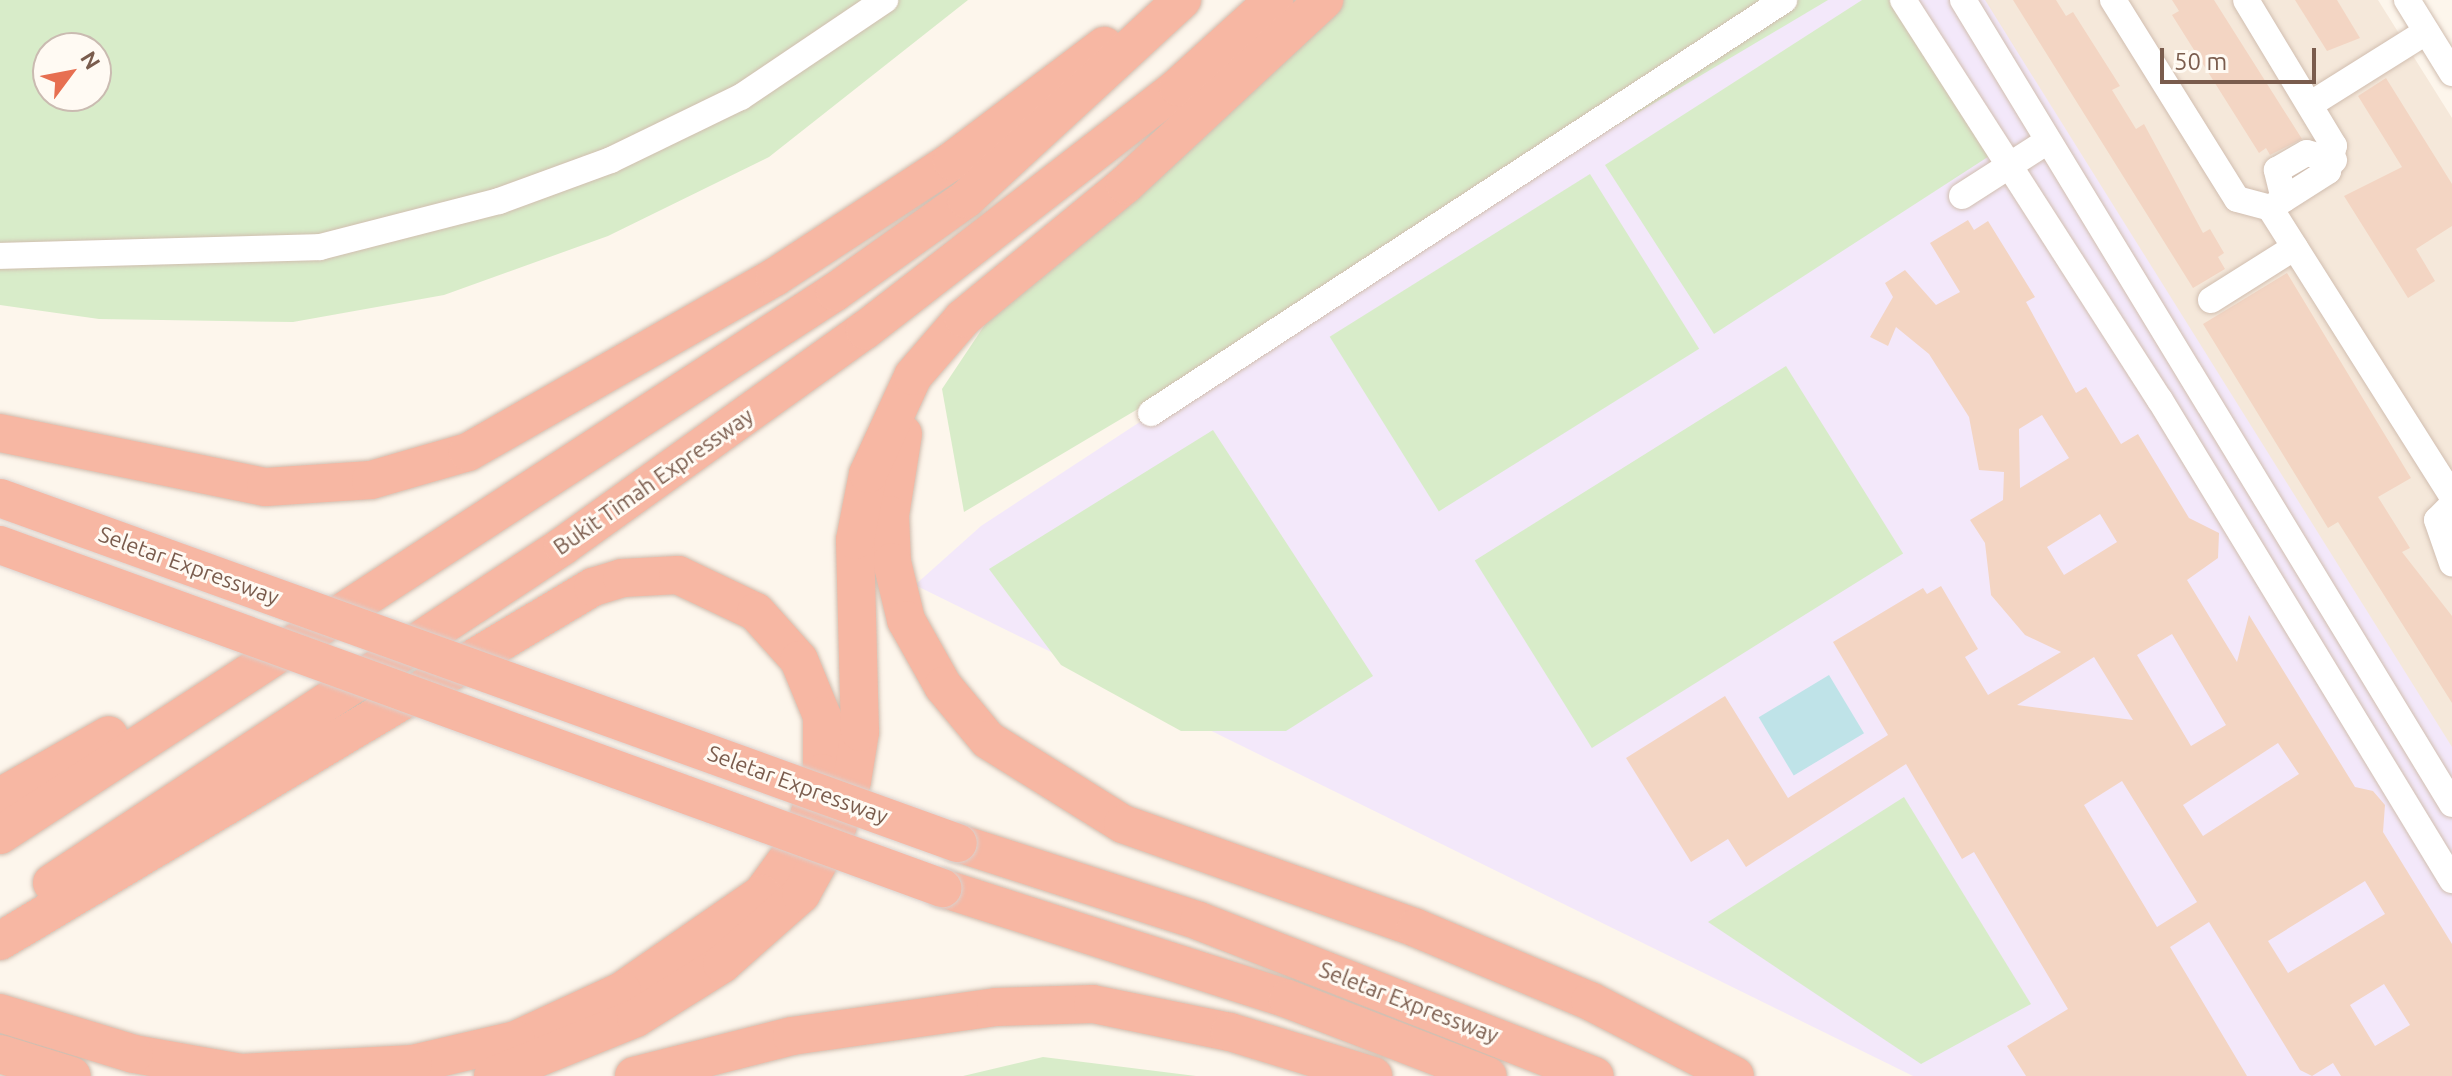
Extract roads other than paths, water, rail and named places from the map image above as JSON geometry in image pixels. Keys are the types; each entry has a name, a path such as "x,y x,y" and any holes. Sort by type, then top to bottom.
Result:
{"highway":[{"name":"Bukit Timah Expressway","path":"0,918 563,546 865,330 1178,87 1274,0"},
{"path":"493,1076 636,1018 722,964 801,894 836,831 852,781 860,732 855,540 881,437 927,357 986,299 1125,185 1324,0"},
{"path":"0,433 266,487 371,480 468,452 775,277 952,161 1100,48 1178,3"},
{"path":"0,835 324,625 954,208 1178,3"},
{"path":"986,299 931,374 903,433 890,515 899,591 943,686 988,740 1051,783 1123,824 1416,928 1590,1001 1735,1076"},
{"name":"Seletar Expressway","path":"0,498 958,843 1199,921 1595,1076"},
{"path":"0,545 942,888 1288,999 1488,1076"},
{"path":"0,941 593,587 649,573 709,584 756,612 799,660 822,716 822,773 802,839 762,894 622,991 516,1040 413,1064 304,1075 134,1054 0,1013"},
{"path":"0,797 324,625"},
{"path":"634,1076 792,1036 996,1007 1093,1004 1230,1032 1373,1076"},
{"path":"702,1076 761,1059 792,1036"},
{"path":"0,1054 72,1076"}],"street":[{"path":"0,256 193,257 320,247 499,201 611,160 741,97 885,0"},
{"path":"1151,413 1784,0"},
{"path":"1903,0 2160,400 2452,880"},
{"path":"1963,0 2046,142 2452,804"},
{"path":"2113,0 2237,199 2277,204 2334,160 2311,104 2246,0"},
{"path":"2407,0 2452,73"},
{"path":"2311,104 2426,32"},
{"path":"1962,196 2046,142"},
{"path":"2277,204 2332,327 2452,496"},
{"path":"2211,300 2295,247"},
{"path":"2160,400 2192,378"},
{"path":"2452,505 2437,520 2452,563"}],"water":[{"path":"1829,675 1864,733 1794,776 1759,717"}]}
